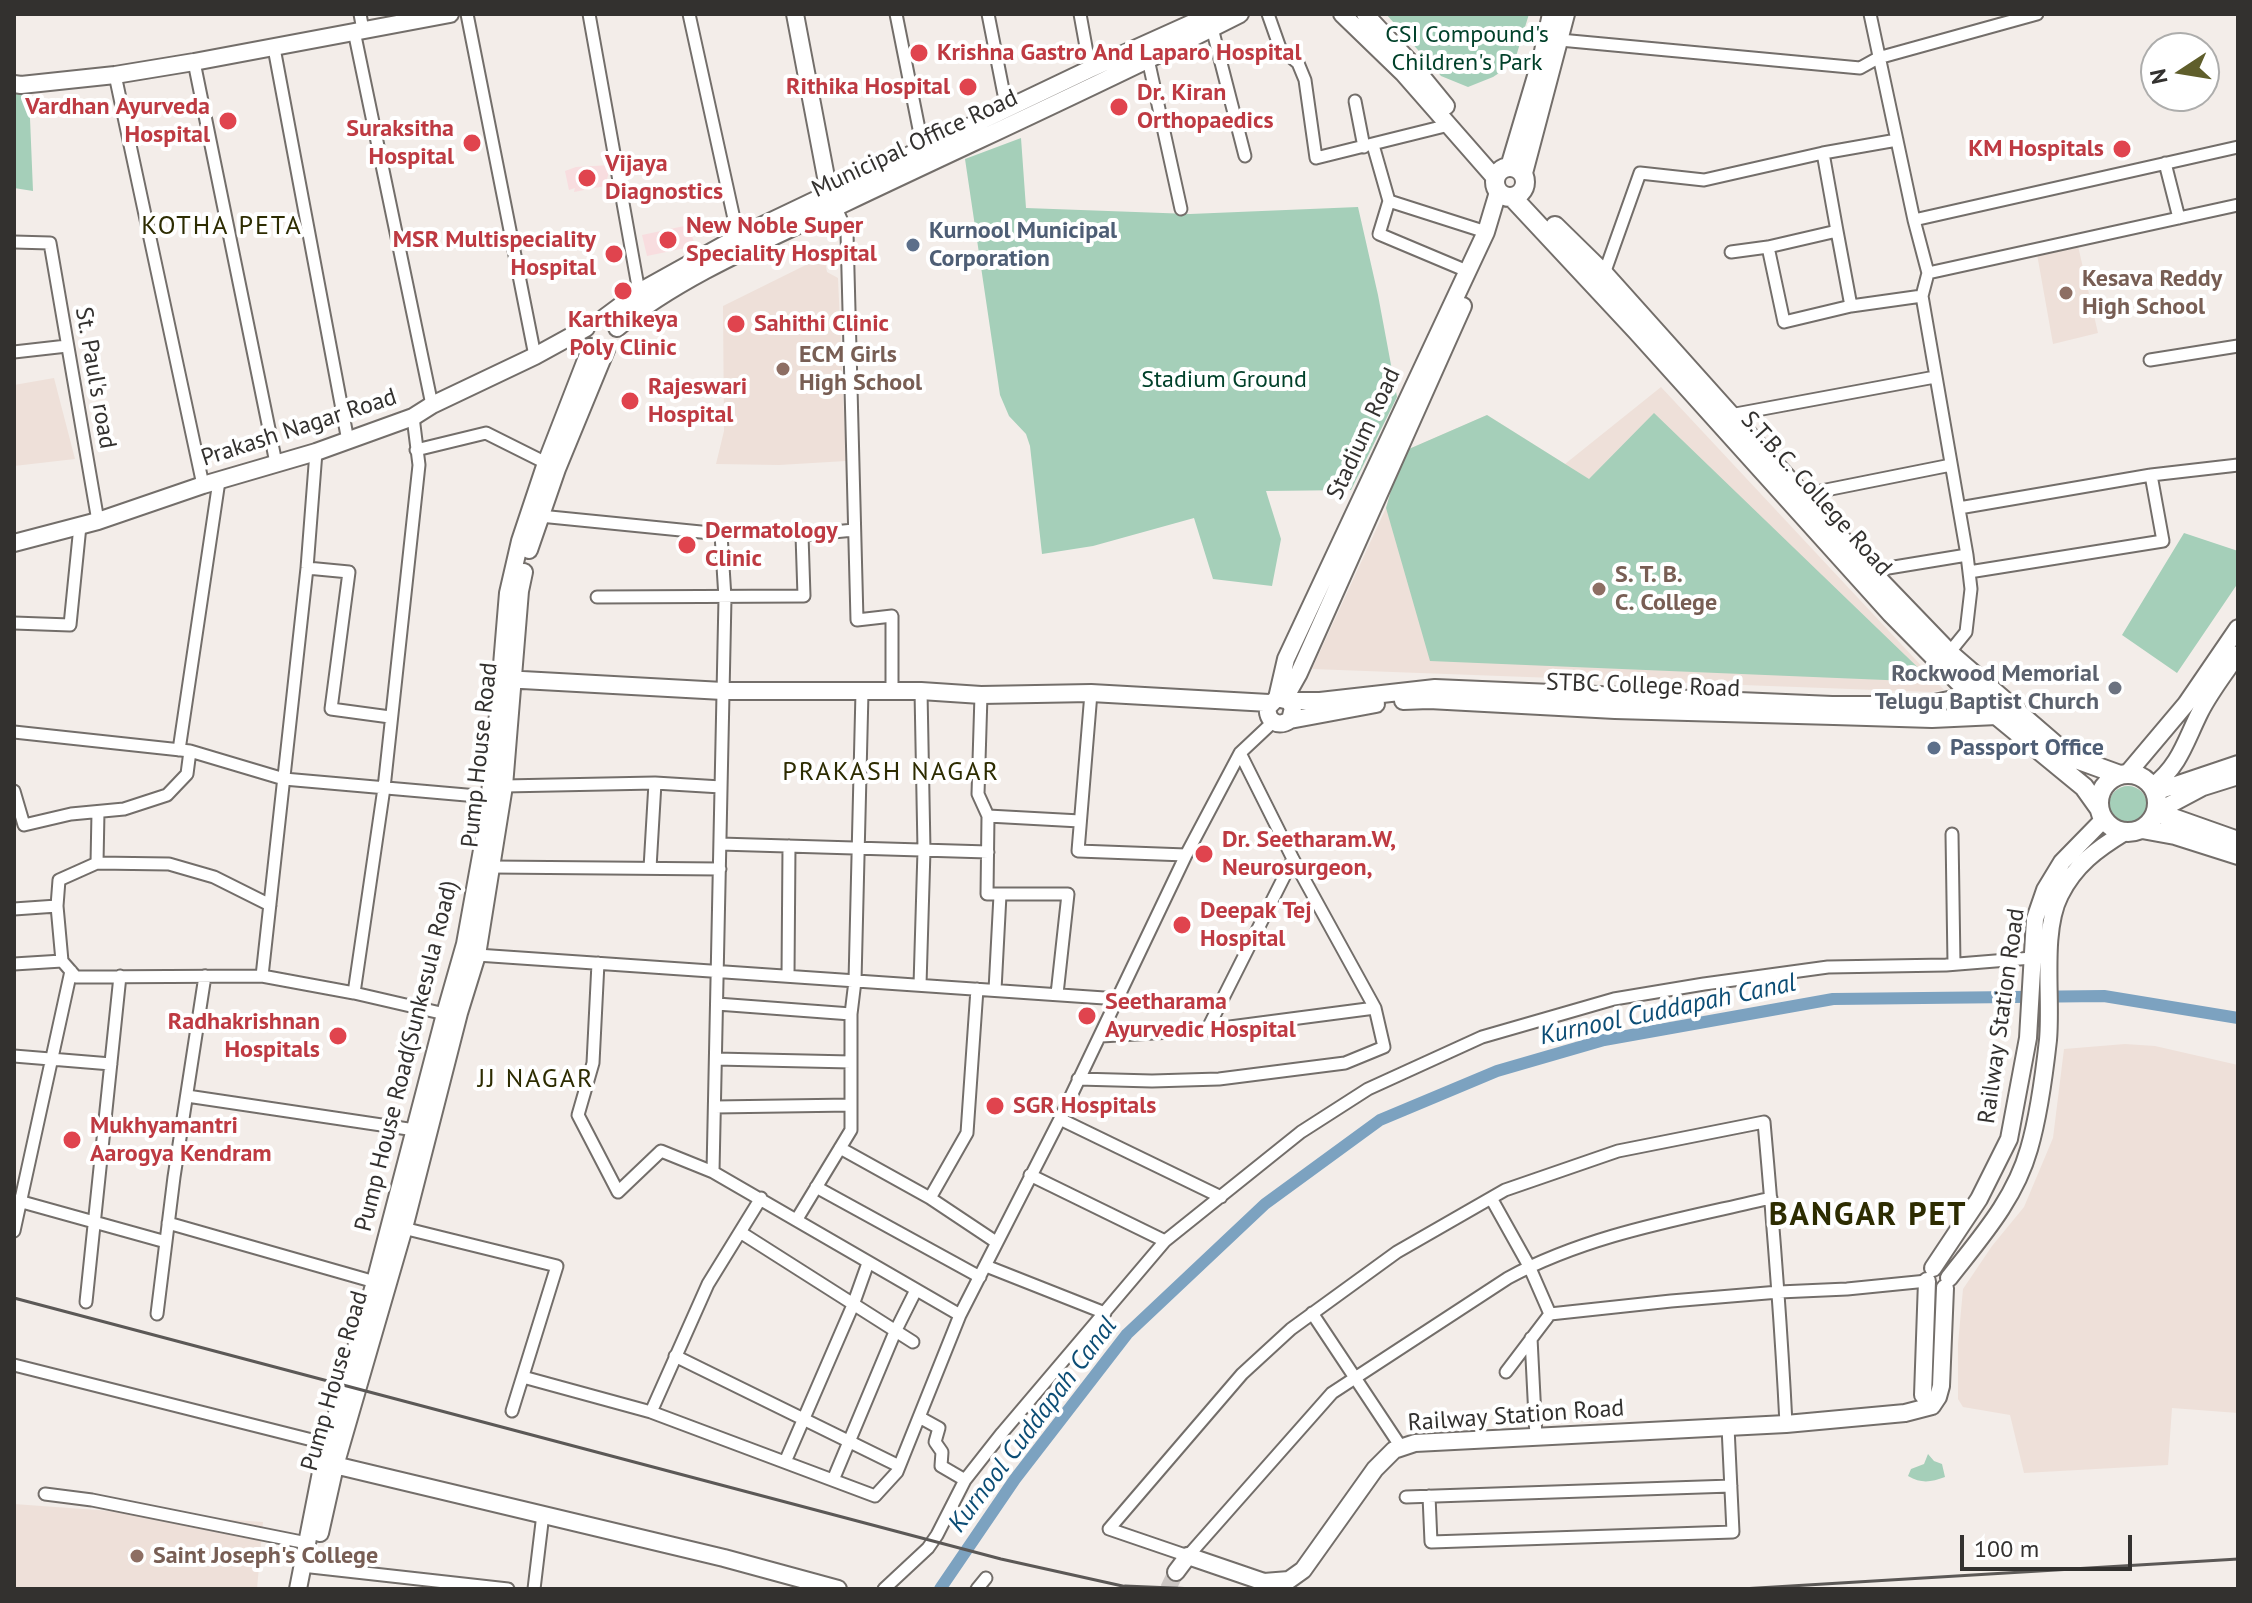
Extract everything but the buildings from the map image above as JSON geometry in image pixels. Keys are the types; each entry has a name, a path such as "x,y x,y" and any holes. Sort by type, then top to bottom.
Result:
{"main road":[{"path":"1509,183 1552,14"},
{"path":"1509,183 1560,40 1565,14"},
{"name":"S.T.B.C. College Road","path":"1509,183 1604,274 1870,571 1949,653 1997,716 2084,787 2101,813"},
{"name":"S.T.B.C. College Road","path":"1509,183 1880,602 1980,691 2059,748 2076,759 2124,774"},
{"path":"2133,830 2148,824 2157,805 2154,789 2143,778 2124,774 2106,784 2099,800 2101,813 2117,830 2175,835 2238,855"},
{"path":"2156,812 2238,841"}],"street":[{"path":"14,84 115,75 274,48 359,25 450,14"},
{"path":"467,14 535,356"},
{"path":"589,14 639,292"},
{"path":"689,14 738,237"},
{"path":"795,14 832,200 847,233 857,620 892,616 892,691"},
{"path":"896,14 923,149"},
{"path":"988,14 1007,110"},
{"path":"1080,14 1090,69"},
{"name":"Municipal Office Road","path":"610,323 923,149 1090,69 1174,22 1240,14"},
{"path":"1268,14 1280,48 1298,63 1305,80 1316,158 1449,125"},
{"name":"S.T.B.C. College Road","path":"1342,14 1376,37 1449,125 1509,183"},
{"path":"1365,14 1376,37 1410,62 1509,183"},
{"path":"1870,14 1928,273 1922,296 1967,555 1971,589 1966,632 1949,653"},
{"path":"1560,40 1860,68 1878,58 2037,14"},
{"path":"1211,19 1245,156"},
{"name":"Municipal Office Road","path":"610,323 639,292 738,237 832,200 1148,59 1211,19"},
{"path":"359,25 432,405"},
{"path":"274,48 348,441"},
{"path":"1148,59 1181,209"},
{"path":"194,62 276,463"},
{"path":"14,791 24,825 71,814 124,809 167,795 187,774 184,750 211,483 115,75"},
{"path":"1355,101 1389,201 1379,234 1467,271"},
{"path":"1604,274 1640,173 1704,180 1897,140"},
{"path":"1914,220 2238,147"},
{"path":"1823,153 1851,306"},
{"path":"2165,163 2179,218"},
{"name":"Stadium Road","path":"1280,700 1286,659 1509,183"},
{"name":"Stadium Road","path":"1280,700 1299,673 1492,240 1509,183"},
{"path":"1389,201 1486,232"},
{"path":"1928,273 2238,205"},
{"path":"1731,252 1837,231"},
{"name":"St. Paul's road","path":"14,242 50,243 98,521"},
{"path":"1768,247 1784,322 1851,306 1922,296"},
{"path":"594,320 610,323 617,339 615,344 599,349 585,338 586,328 594,320"},
{"name":"Prakash Nagar Road","path":"14,543 98,521 316,452 413,417 586,328"},
{"path":"14,352 67,346"},
{"path":"2150,360 2238,346"},
{"name":"Pump House Road(Sunkesula Road)","path":"298,1589 307,1567 307,1543 329,1464 328,1444 375,1282 397,1226 415,1130 465,944 507,679 508,593 520,541 546,463 599,349"},
{"name":"Pump House Road","path":"308,1589 307,1567 329,1464 477,955 504,786 507,679 520,591 531,543 599,349"},
{"path":"1730,415 1935,377"},
{"path":"354,993 384,788 419,465 413,417"},
{"path":"416,450 486,433 546,463"},
{"path":"262,976 307,568 316,452"},
{"path":"1801,495 1951,465"},
{"path":"1959,508 2151,475 2238,465"},
{"path":"1969,572 2163,541 2151,475"},
{"path":"540,516 721,534 725,598 713,1172"},
{"path":"14,623 70,625 80,526"},
{"path":"597,597 804,596 802,535 854,530"},
{"path":"1870,571 1967,555"},
{"path":"307,568 349,572 331,709 390,717"},
{"path":"2124,774 2186,704 2238,628"},
{"path":"2154,789 2175,764 2201,710 2238,654"},
{"name":"STBC College Road","path":"507,679 723,691 921,691 981,695 1091,693 1320,701 1435,688 1832,705 1925,705 1980,691"},
{"path":"920,985 924,850 921,691"},
{"path":"797,1219 851,1130 851,1014 855,981 862,692"},
{"path":"1091,693 1078,851 1186,855"},
{"path":"981,695 978,794 988,816 987,894 1068,894 1057,994"},
{"path":"523,1377 651,1412 875,1496 897,1472 960,1315 1101,1036 1186,855 1240,753 1294,713 1280,700 1268,715 1282,721"},
{"name":"STBC College Road","path":"1282,721 1388,702 1429,700 1615,710 1932,719 1997,716"},
{"path":"14,732 184,750 284,779 489,797 504,786 655,783 721,787"},
{"path":"1078,1079 1219,1079 1345,1063 1384,1047 1375,1008 1293,859 1240,753"},
{"path":"2154,789 2238,764"},
{"path":"2156,812 2203,787 2238,776"},
{"path":"650,868 655,783"},
{"path":"97,863 98,812"},
{"name":"Railway Station Road","path":"1930,1275 1979,1199 2009,1139 2028,1038 2035,919 2045,890 2062,862 2101,813"},
{"path":"988,816 1080,821"},
{"name":"Railway Station Road","path":"1947,1283 2008,1199 2022,1172 2036,1117 2048,1039 2050,921 2060,895 2077,869 2095,850 2133,830"},
{"path":"1952,834 1954,964"},
{"path":"720,844 988,852"},
{"path":"788,976 789,846"},
{"path":"1207,1030 1293,859"},
{"path":"270,905 214,877 169,864 97,863 59,880 57,906 62,961 76,977 262,976 445,1014"},
{"path":"492,867 720,869"},
{"path":"995,990 1000,895"},
{"path":"14,909 57,906"},
{"path":"477,955 1119,999"},
{"path":"884,1589 928,1548 965,1480 1165,1241 1301,1132 1368,1089 1482,1037 1614,999 1828,967 1954,964 2032,958"},
{"path":"14,964 62,961"},
{"path":"598,963 593,1063 578,1115 618,1192 661,1151 713,1172 761,1198 960,1315"},
{"path":"14,1231 17,1201 71,971"},
{"path":"86,1302 120,976"},
{"path":"157,1314 205,976"},
{"path":"930,1198 967,1133 977,989"},
{"path":"717,1004 851,1014"},
{"path":"1101,1036 1207,1030 1375,1008"},
{"path":"14,1056 111,1064"},
{"path":"716,1059 851,1062"},
{"path":"187,1096 415,1130"},
{"path":"715,1107 851,1105"},
{"path":"1060,1119 1221,1197"},
{"path":"1771,1198 1616,1234 1529,1266 1508,1278 1332,1393 1182,1566 1109,1529 1242,1374 1291,1329 1397,1252 1505,1190 1618,1151 1764,1122 1771,1198 1779,1292 1786,1424"},
{"path":"840,1148 930,1198 996,1242"},
{"path":"1030,1175 1165,1241"},
{"path":"816,1187 983,1272 1105,1313"},
{"path":"651,1412 708,1284 761,1198"},
{"path":"1491,1198 1529,1266 1550,1314"},
{"path":"17,1201 166,1242"},
{"path":"168,1223 375,1282"},
{"path":"397,1226 557,1266 512,1411"},
{"path":"740,1232 913,1342"},
{"path":"785,1462 868,1263"},
{"path":"1506,1372 1550,1314 1671,1301 1847,1289 1930,1275 1944,1268 1947,1283 1941,1386 1932,1406 1923,1395 1930,1275"},
{"path":"833,1480 895,1332 916,1290"},
{"path":"1312,1313 1401,1447"},
{"path":"1531,1337 1536,1437"},
{"path":"675,1356 899,1466"},
{"path":"14,1365 328,1444"},
{"name":"Railway Station Road","path":"1182,1566 1264,1582 1289,1580 1303,1570 1375,1469 1394,1450 1415,1443 1786,1424 1905,1413 1932,1406"},
{"path":"919,1417 939,1428 935,1442 942,1452 941,1466 965,1480"},
{"path":"1429,1496 1431,1542 1733,1532 1728,1427"},
{"path":"329,1464 724,1558 838,1589"},
{"path":"1406,1497 1731,1486"},
{"path":"45,1494 92,1500 307,1543"},
{"path":"534,1589 543,1514"},
{"path":"307,1567 508,1589"},
{"path":"977,1589 986,1578"}],"shaded area":[{"name":"Vijaya Diagnostics","path":"611,165 605,186 574,192 575,188 569,190 565,171 576,167"},
{"name":"New Noble Super Speciality Hospital","path":"689,225 695,246 647,256 642,235"},
{"name":"Kesava Reddy High School","path":"2078,246 2098,333 2053,344 2037,254"},
{"name":"ECM Girls High School","path":"824,256 827,272 838,278 846,461 779,465 716,464 724,431 723,306"},
{"path":"54,378 75,459 14,466 14,385"},
{"name":"S. T. B. C. College","path":"1661,387 1944,690 1931,692 1312,669 1386,508 1402,452 1487,415 1565,464"},
{"path":"2125,1044 2155,1046 2238,1065 2238,1413 2172,1408 2168,1465 2024,1473 2010,1415 1963,1407 1958,1399 1958,1344 1963,1289 2024,1207 2053,1138 2064,1049"},
{"name":"Saint Joseph's College","path":"14,1504 263,1522 257,1589 14,1589"}],"green space":[{"name":"CSI Compound's Children's Park","path":"1386,14 1529,14 1514,63 1493,77 1468,87 1441,76"},
{"path":"14,92 29,94 33,191 14,188"},
{"name":"Stadium Ground","path":"1021,138 1026,208 1190,214 1358,207 1397,397 1351,490 1266,491 1281,539 1272,586 1213,579 1194,518 1093,546 1042,554 1030,446 1026,434 1009,416 1000,395 965,159"},
{"name":"S. T. B. C. College","path":"1654,413 1933,682 1430,661 1386,508 1402,452 1487,415 1589,479"},
{"path":"2184,533 2238,551 2238,583 2177,673 2122,635"},
{"path":"2128,786 2142,791 2147,805 2142,819 2128,824 2114,819 2109,805 2114,791"},
{"path":"1928,1454 1942,1464 1945,1477 1926,1481 1908,1476 1911,1469 1924,1464"}],"waterway":[{"name":"Kurnool Cuddapah Canal","path":"940,1589 1015,1479 1127,1334 1265,1204 1380,1120 1497,1071 1604,1040 1833,999 2104,996 2238,1018"}],"tunnel":[{"path":"1168,1589 1176,1572"}],"railway":[{"path":"14,1298 1001,1559 1136,1589"},
{"path":"1741,1589 2238,1559"},
{"path":"1125,1586 1196,1589"}],"place":[{"name":"Krishna Gastro And Laparo Hospital","path":"919,53"},
{"name":"Rithika Hospital","path":"968,87"},
{"name":"Dr. Kiran Orthopaedics","path":"1119,107"},
{"name":"Vardhan Ayurveda Hospital","path":"228,121"},
{"name":"Suraksitha Hospital","path":"472,143"},
{"name":"KM Hospitals","path":"2122,149"},
{"name":"Vijaya Diagnostics","path":"587,178"},
{"name":"New Noble Super Speciality Hospital","path":"668,240"},
{"name":"Kurnool Municipal Corporation","path":"913,245"},
{"name":"MSR Multispeciality Hospital","path":"614,254"},
{"name":"Karthikeya Poly Clinic","path":"623,291"},
{"name":"Kesava Reddy High School","path":"2066,293"},
{"name":"Sahithi Clinic","path":"736,324"},
{"name":"ECM Girls High School","path":"783,369"},
{"name":"Rajeswari Hospital","path":"630,401"},
{"name":"Dermatology Clinic","path":"687,545"},
{"name":"S. T. B. C. College","path":"1599,589"},
{"name":"Rockwood Memorial Telugu Baptist Church","path":"2115,688"},
{"name":"Passport Office","path":"1934,748"},
{"name":"Dr. Seetharam.W, Neurosurgeon,","path":"1204,854"},
{"name":"Deepak Tej Hospital","path":"1182,925"},
{"name":"Seetharama Ayurvedic Hospital","path":"1087,1016"},
{"name":"Radhakrishnan Hospitals","path":"338,1036"},
{"name":"SGR Hospitals","path":"995,1106"},
{"name":"Mukhyamantri Aarogya Kendram","path":"72,1140"},
{"name":"Saint Joseph's College","path":"137,1556"}],"district":[{"name":"KOTHA PETA","path":"222,227"},
{"name":"PRAKASH NAGAR","path":"891,773"},
{"name":"JJ NAGAR","path":"536,1080"},
{"name":"BANGAR PET","path":"1868,1216"}]}
